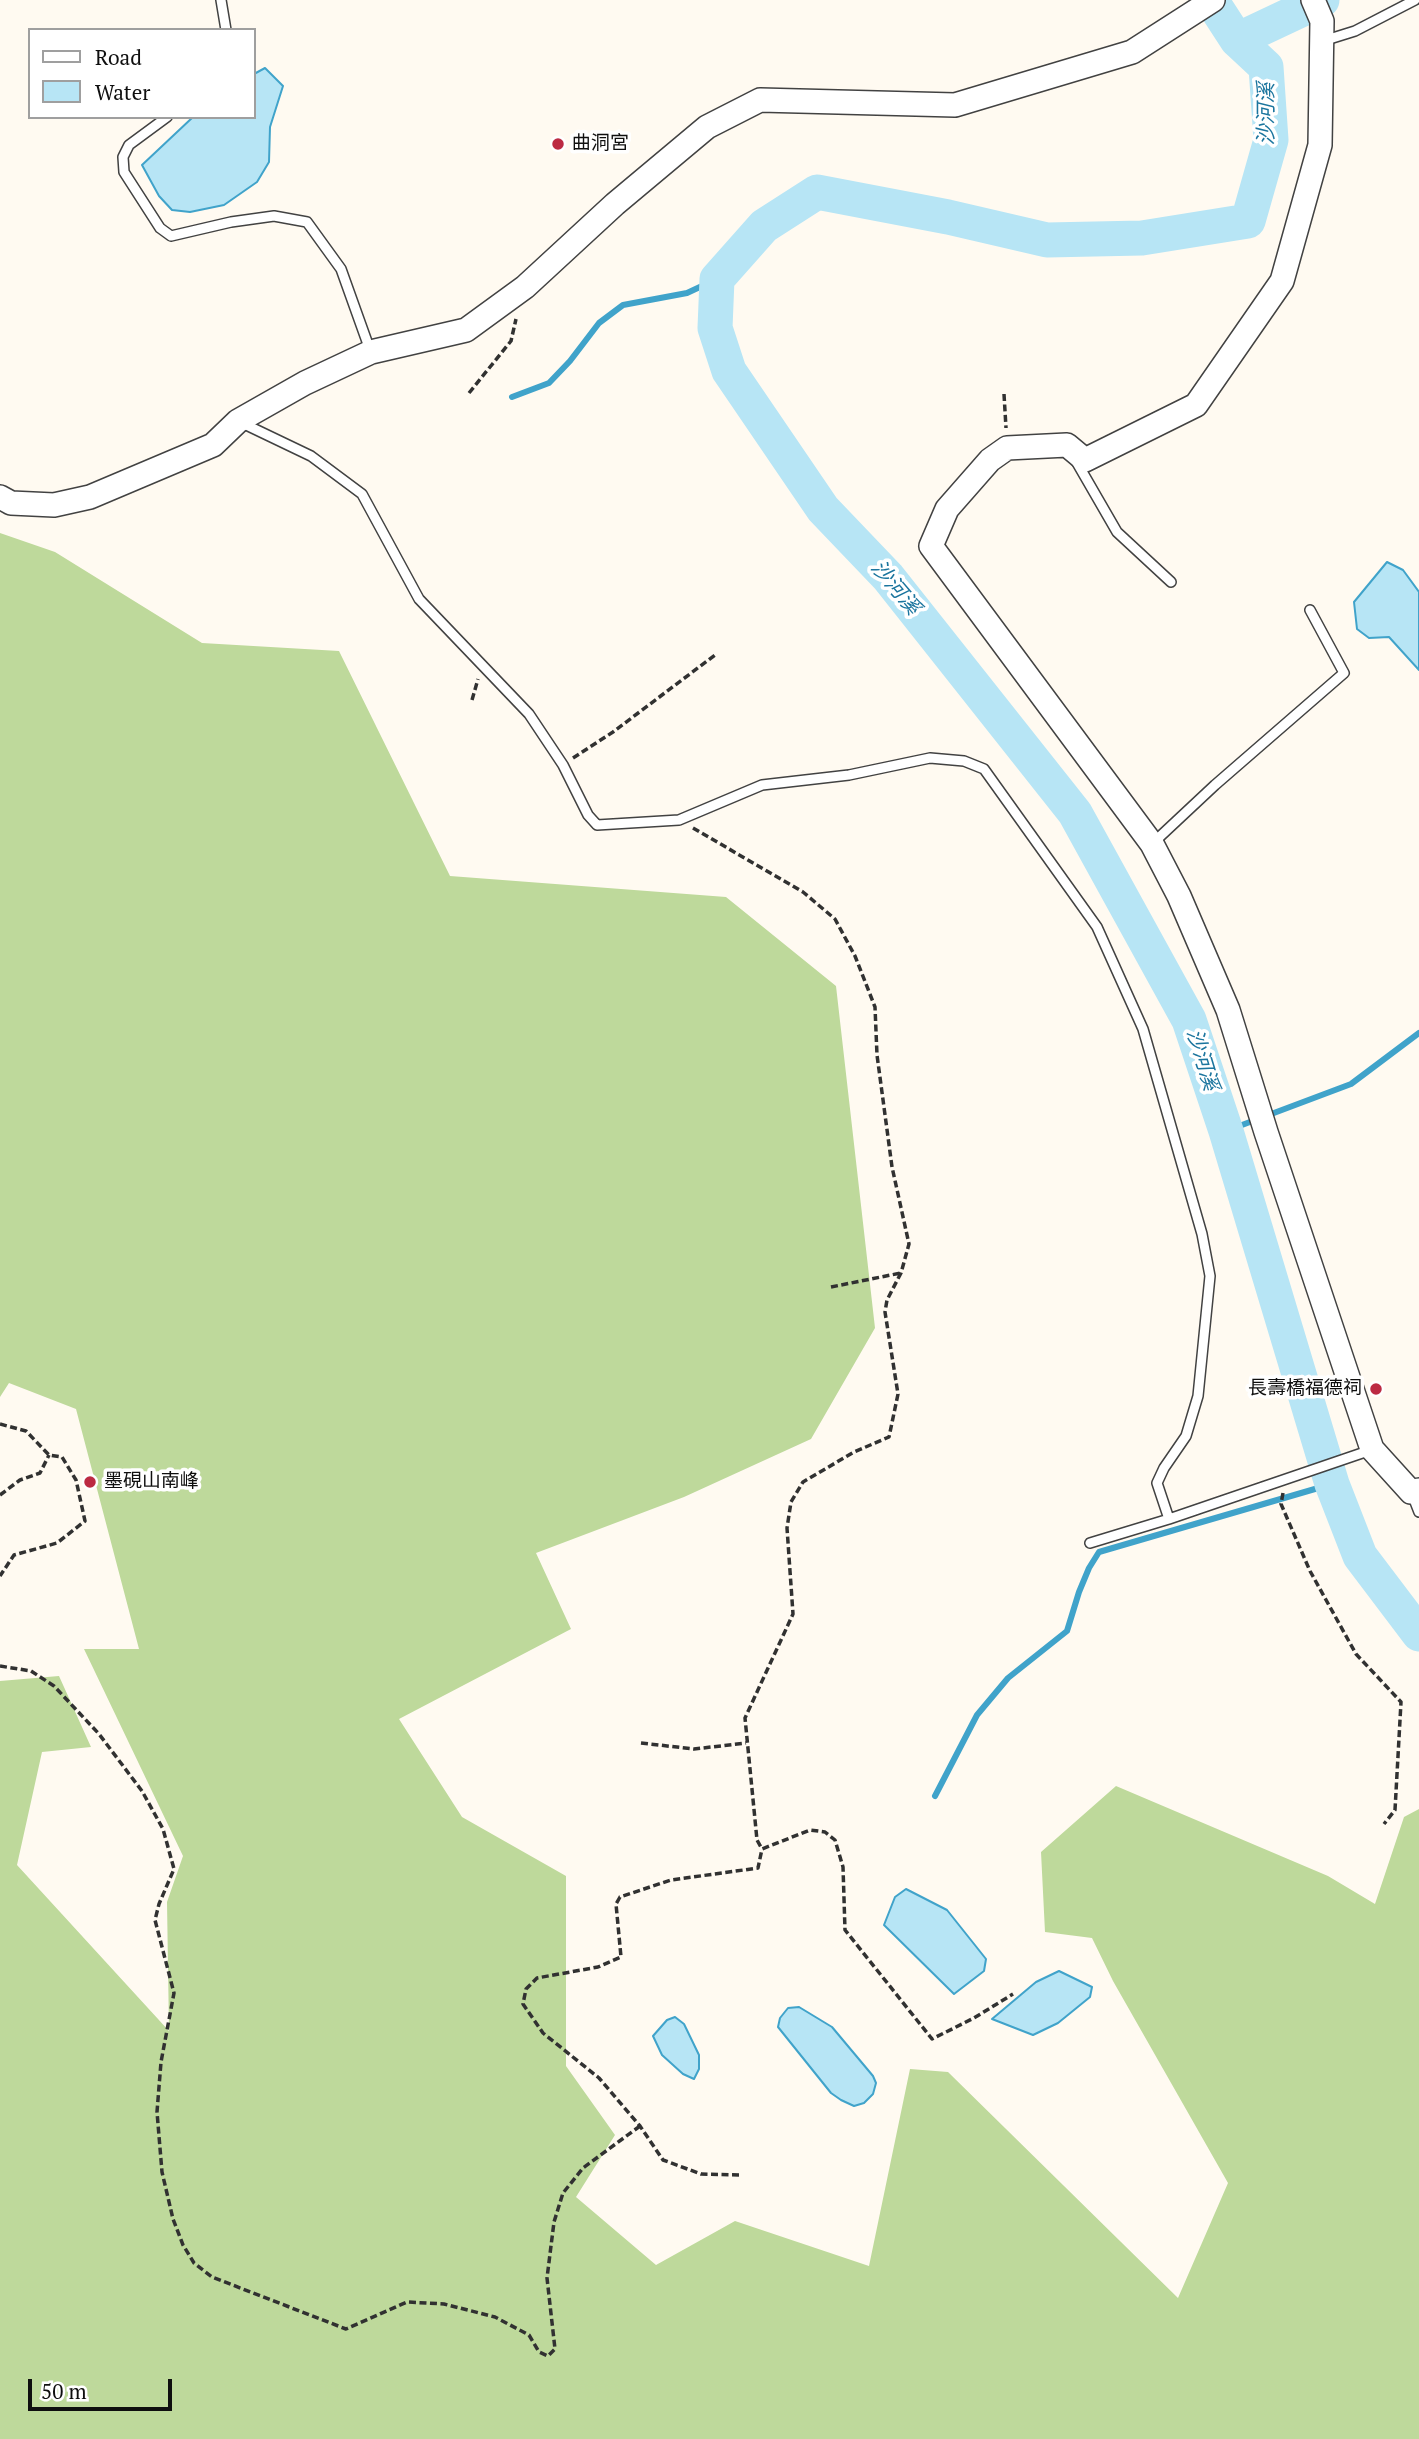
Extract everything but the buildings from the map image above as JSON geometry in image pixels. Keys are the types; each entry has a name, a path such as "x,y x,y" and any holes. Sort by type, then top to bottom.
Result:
{"street":[{"path":"0,497 11,503 54,505 90,497 213,445 238,421 305,383 371,352 466,330 525,287 615,204 707,127 760,100 955,105 1132,52 1213,0"},
{"path":"1319,21 1320,145 1282,281 1196,405 1085,460 1067,445 1007,448 990,460 947,509 931,546 1152,844 1179,896 1228,1010 1270,1145 1373,1449 1416,1498"}],"lane":[{"path":"221,0 226,28"},
{"path":"1319,21 1355,31 1415,0"},
{"path":"164,119 129,145 122,157 124,172 160,228 171,236 231,222 274,216 307,222 341,269 371,352"},
{"path":"238,421 311,456 362,494 419,599 529,714 563,765 588,816 597,825 679,820 762,785 849,775 930,758 964,761 984,769 1097,927 1143,1029 1202,1234 1210,1276 1198,1396 1186,1436 1157,1483 1169,1519"},
{"path":"1067,445 1116,532 1171,582"},
{"path":"1152,844 1225,776 1344,673 1310,610"},
{"path":"1090,1543 1285,1481 1373,1449"}],"path":[{"path":"469,393 511,341 525,287"},
{"path":"1004,394 1007,448"},
{"path":"563,765 715,655"},
{"path":"679,820 803,892 835,919 855,956 875,1007 877,1055 890,1154 909,1244 901,1273 887,1300 885,1312 898,1394 889,1437 854,1452 803,1482 790,1502 787,1528 793,1614 746,1718 746,1743 757,1840 762,1849 758,1868 671,1880 620,1896 616,1904 621,1957 598,1967 537,1978 526,1989 523,2004 543,2033 599,2078 640,2126 663,2160 701,2174 739,2175"},
{"path":"831,1287 901,1273"},
{"path":"0,1424 26,1431 49,1455 62,1457 76,1480 85,1521 57,1543 14,1555 0,1576"},
{"path":"0,1495 20,1480 40,1473 49,1455"},
{"path":"1285,1481 1281,1504 1310,1571 1356,1654 1402,1702 1395,1810 1384,1824"},
{"path":"0,1666 31,1671 54,1686 99,1734 142,1791 163,1829 174,1869 155,1920 174,1993 161,2062 157,2112 162,2172 173,2219 183,2245 194,2263 212,2277 346,2329 407,2302 444,2304 495,2317 529,2335 539,2352 548,2356 555,2348 547,2278 554,2222 563,2193 583,2168 640,2126"},
{"path":"641,1743 694,1749 746,1743"},
{"path":"762,1849 810,1830 825,1832 835,1840 843,1867 845,1930 932,2039 1013,1994"}],"green space":[{"path":"0,533 55,552 202,643 339,651 450,876 726,897 836,986 875,1328 811,1439 684,1497 536,1553 571,1629 399,1719 462,1817 566,1876 566,2066 615,2135 576,2197 656,2265 735,2221 869,2266 910,2069 948,2072 1178,2298 1228,2183 1113,1981 1092,1938 1045,1932 1041,1852 1116,1786 1328,1876 1375,1904 1404,1817 1419,1809 1419,2439 0,2439 0,1681 59,1676 91,1747 42,1752 17,1865 169,2031 167,1902 183,1856 84,1649 139,1649 76,1409 9,1383 0,1397"}],"water":[{"path":"265,68 283,86 270,127 269,162 257,182 224,205 190,212 172,210 159,196 142,165 191,119 256,119 256,73"},
{"path":"1387,562 1403,570 1419,592 1419,670 1389,637 1369,638 1357,629 1354,602"},
{"path":"906,1889 947,1910 986,1959 984,1971 954,1994 884,1925 895,1897"},
{"path":"1059,1971 1092,1987 1090,1997 1058,2023 1033,2035 992,2019 1036,1982"},
{"path":"799,2007 832,2027 873,2076 876,2083 873,2094 864,2103 854,2106 831,2093 778,2027 780,2018 788,2008"},
{"path":"675,2017 684,2024 699,2055 699,2069 694,2079 683,2074 662,2055 653,2036 667,2020"}],"waterway":[{"name":"沙河溪","path":"1211,0 1237,40 1266,67 1271,140 1248,221 1142,238 1047,240 948,217 817,192 764,226 717,279 715,328 729,371 823,509 888,577 1075,813 1189,1020 1226,1131 1332,1484 1360,1556 1419,1634"},
{"path":"1237,40 1322,0"},
{"path":"512,397 549,383 599,323 623,305 687,293 717,279"},
{"path":"1226,1131 1351,1084 1419,1033"},
{"path":"935,1796 977,1715 1008,1678 1067,1631 1079,1592 1099,1552 1332,1484"}],"place":[{"name":"曲洞宮","path":"558,144"},
{"name":"長壽橋福德祠","path":"1376,1389"},
{"name":"墨硯山南峰","path":"90,1482"}]}
